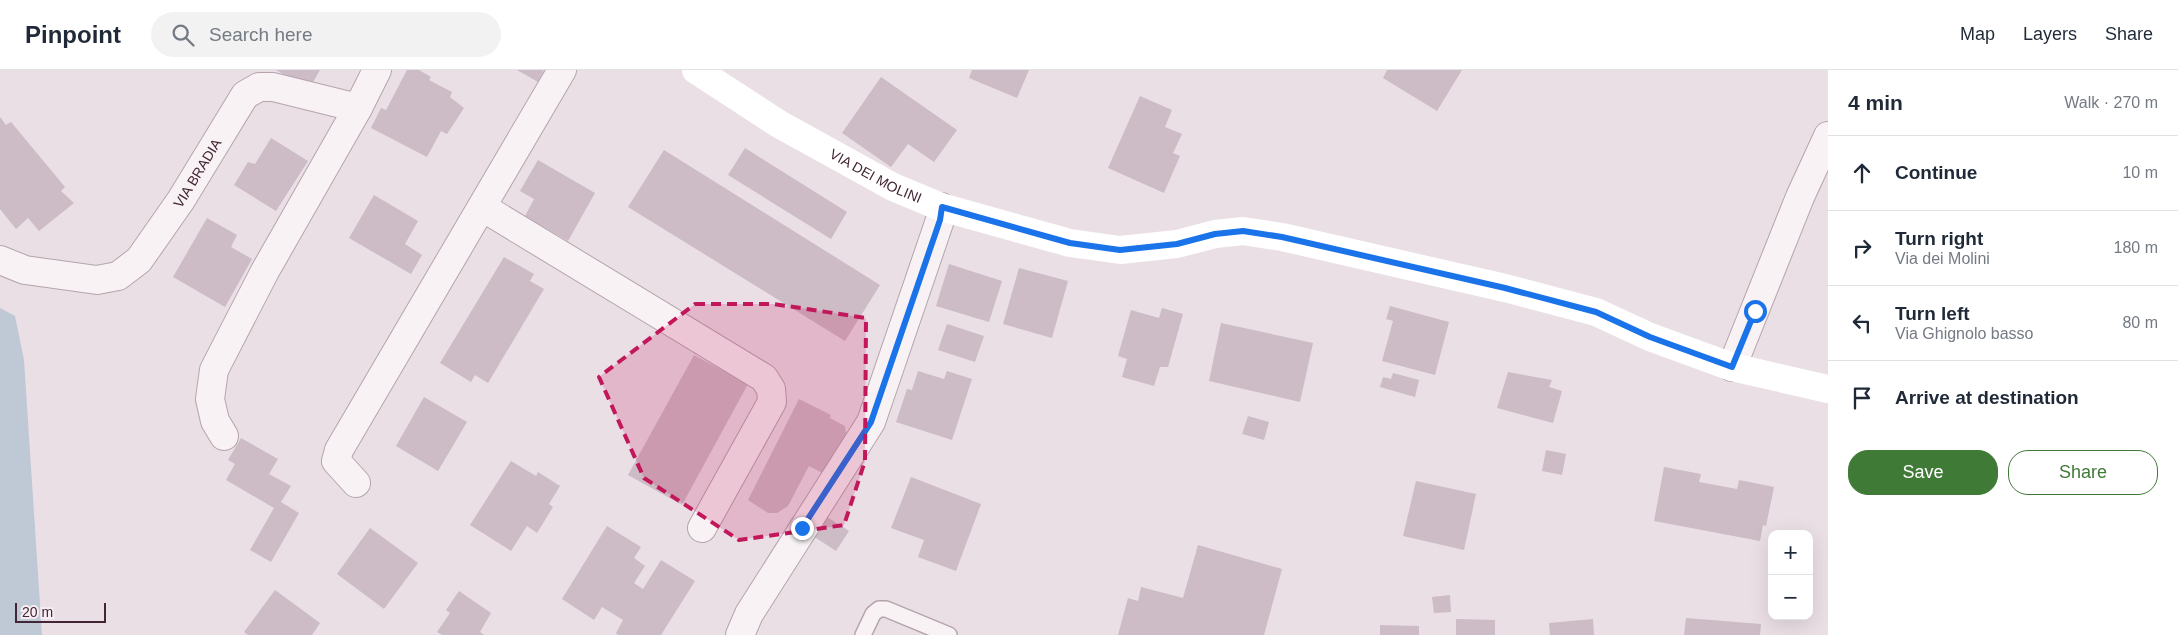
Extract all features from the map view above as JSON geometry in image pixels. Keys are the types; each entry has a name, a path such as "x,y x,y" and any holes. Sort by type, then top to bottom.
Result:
{"street":[{"path":"224,436 215,421 210,399 214,370 265,271 358,108 377,70"},
{"path":"356,483 336,461 339,450 562,70"},
{"name":"VIA DEI MOLINI","path":"696,70 788,129 893,187 942,207 1070,243 1120,250 1177,244 1215,234 1243,231 1282,237 1505,288 1596,312 1650,337 1732,367 1828,389"},
{"name":"VIA BRADIA","path":"0,260 25,270 43,273 96,280 118,276 138,260 154,238 180,200 245,95 259,87 273,88 358,108"},
{"path":"1732,367 1800,197 1828,136"},
{"path":"482,207 764,378 772,388 772,402 702,528"},
{"path":"740,635 754,606 871,422 940,220 942,207"}],"lane":[{"path":"863,635 873,614 879,609 886,609 949,635"}],"highlighted area":[{"path":"695,304 774,304 866,318 865,461 844,525 739,540 644,478 599,377"}],"shaded area":[{"path":"0,308 15,316 24,360 42,635 0,635"}],"building":[{"path":"276,70 320,70 309,89"},
{"path":"407,70 419,70 431,77 429,80 452,92 450,97 464,108 447,134 441,131 427,157 371,128 381,108 386,110"},
{"path":"517,70 544,70 538,82"},
{"path":"972,70 1029,70 1017,98 969,78"},
{"path":"1387,70 1462,70 1437,111 1383,78"},
{"path":"881,77 957,130 934,162 908,144 891,167 842,133"},
{"path":"1140,96 1172,110 1165,127 1182,134 1173,153 1180,156 1164,193 1108,168"},
{"path":"0,117 6,125 11,122 65,187 61,191 74,203 39,231 28,218 16,229 0,209"},
{"path":"271,138 308,161 276,211 234,185 248,162 255,164"},
{"path":"745,148 847,212 831,239 728,175"},
{"path":"664,150 880,285 845,341 628,207"},
{"path":"538,160 595,193 568,241 525,216 534,199 520,191"},
{"path":"374,195 418,221 405,244 422,255 411,274 349,238"},
{"path":"207,218 237,235 231,247 252,259 225,307 173,277"},
{"path":"504,257 534,274 530,281 544,289 488,383 475,375 471,382 440,363"},
{"path":"949,264 1002,281 989,322 936,306"},
{"path":"1019,268 1068,281 1052,338 1003,324"},
{"path":"1390,306 1449,322 1435,375 1382,361 1393,321 1386,319"},
{"path":"1162,308 1183,314 1168,367 1160,367 1154,386 1122,377 1127,359 1118,356 1131,310 1159,318"},
{"path":"1221,323 1313,343 1300,402 1209,381"},
{"path":"947,324 984,336 975,362 938,350"},
{"path":"694,355 748,384 682,505 628,475"},
{"path":"918,371 944,379 947,371 972,379 952,440 896,422 907,389 912,390"},
{"path":"1508,372 1552,380 1549,387 1562,391 1553,423 1497,408"},
{"path":"1393,373 1419,380 1415,397 1380,387 1383,377 1391,379"},
{"path":"424,397 467,422 438,471 396,446"},
{"path":"799,399 831,415 830,418 845,426 846,433 824,474 809,466 788,506 777,513 768,513 748,500"},
{"path":"1248,416 1269,422 1264,440 1242,434"},
{"path":"241,438 278,459 269,474 291,486 281,502 299,513 271,562 250,550 274,508 226,480 235,464 228,460"},
{"path":"1546,450 1566,454 1562,475 1542,471"},
{"path":"511,461 536,476 538,472 560,486 549,504 553,507 537,533 527,526 511,551 470,525"},
{"path":"1664,467 1701,474 1699,482 1737,489 1739,480 1774,487 1766,526 1763,525 1760,541 1654,521"},
{"path":"911,477 981,504 956,571 918,557 924,540 891,528"},
{"path":"1416,481 1476,494 1464,550 1403,536"},
{"path":"827,517 849,531 836,551 813,536"},
{"path":"607,526 641,547 634,558 645,566 634,583 643,589 661,560 695,581 661,635 618,635 616,633 623,620 602,607 594,620 562,599"},
{"path":"370,528 418,563 384,609 337,574"},
{"path":"1198,545 1282,569 1264,635 1118,635 1128,598 1138,601 1141,587 1183,598"},
{"path":"275,590 320,623 312,635 248,635 244,632"},
{"path":"459,591 491,613 480,632 484,635 442,635 437,632 450,613 446,610"},
{"path":"1450,595 1451,612 1434,613 1432,597"},
{"path":"1686,618 1761,624 1760,635 1684,635"},
{"path":"1456,619 1495,620 1495,635 1456,635"},
{"path":"1593,619 1594,635 1550,635 1549,623"},
{"path":"1380,625 1419,626 1419,635 1380,635"}],"route":[{"path":"802,528 871,422 940,220 942,207 1070,243 1120,250 1177,244 1215,234 1243,231 1282,237 1505,288 1596,312 1650,337 1732,367 1755,311"}]}
